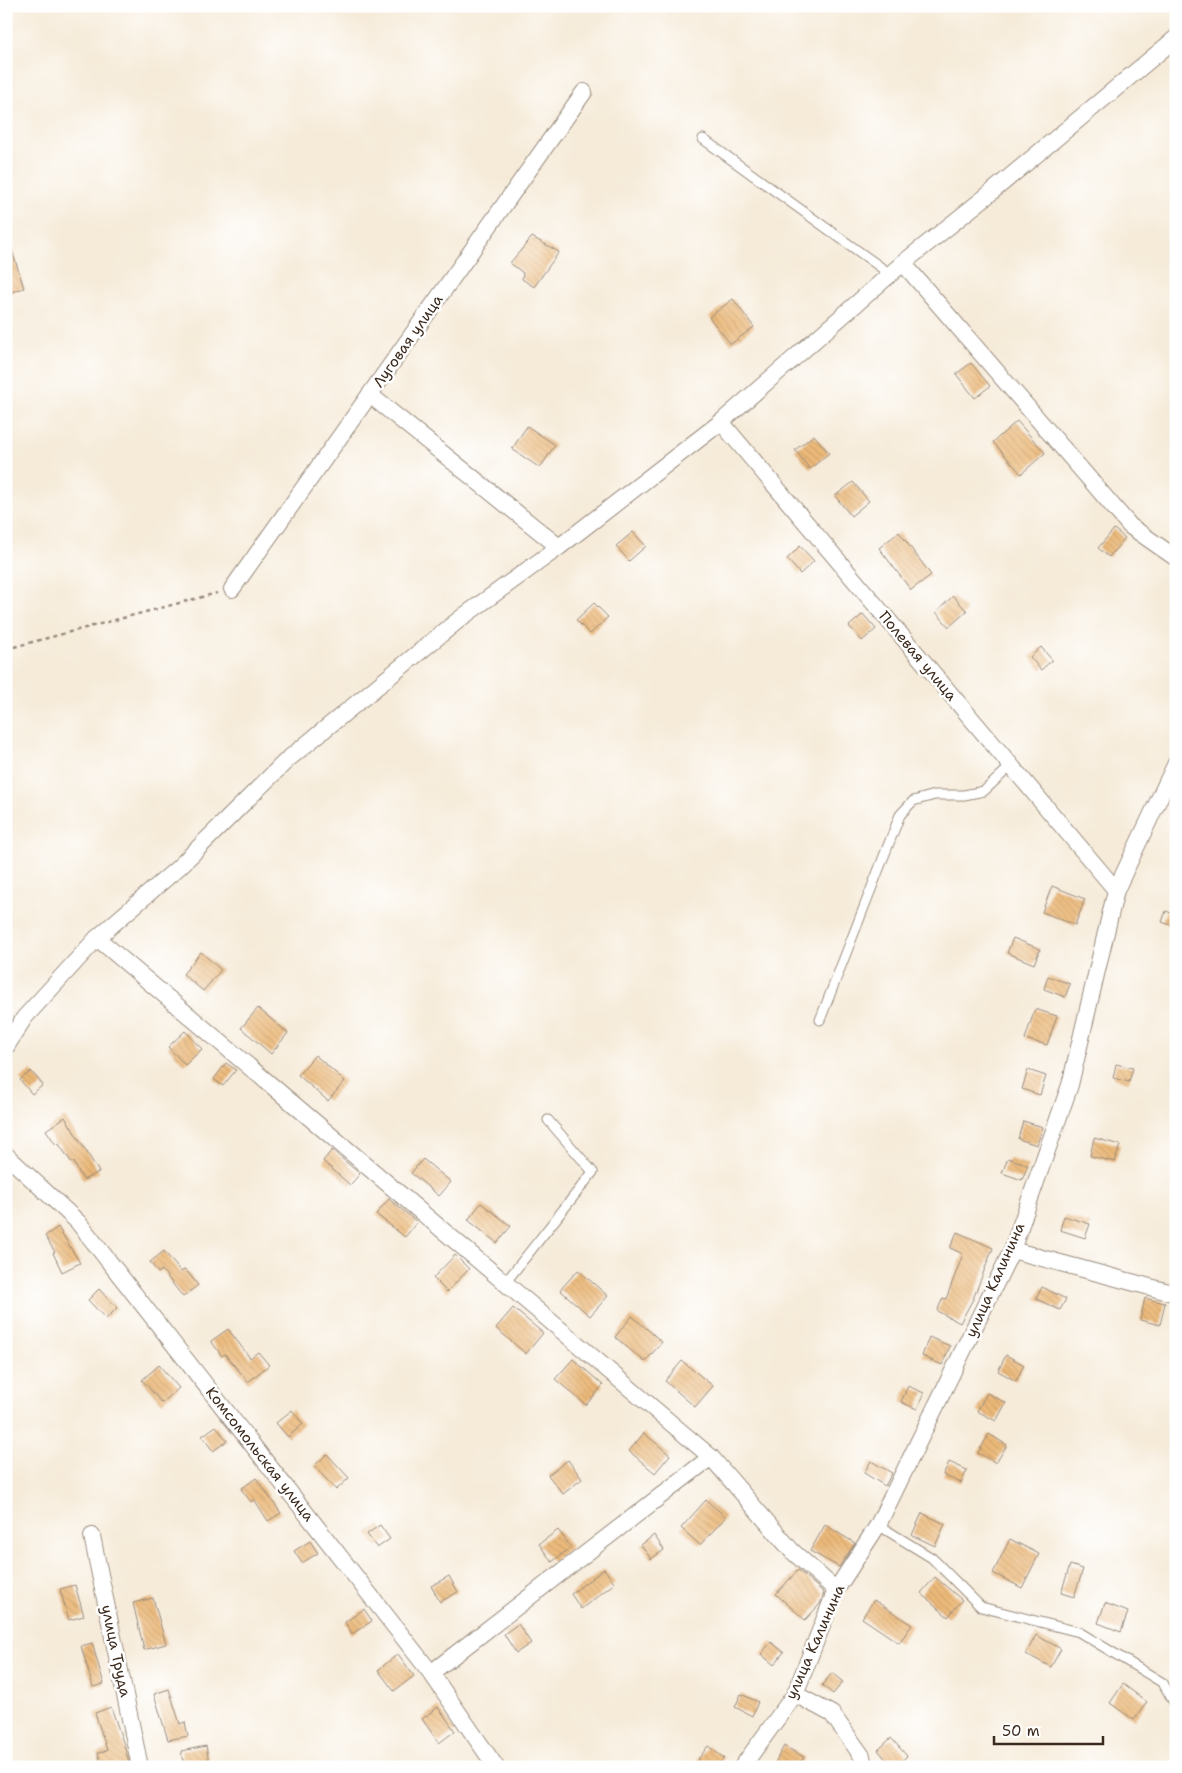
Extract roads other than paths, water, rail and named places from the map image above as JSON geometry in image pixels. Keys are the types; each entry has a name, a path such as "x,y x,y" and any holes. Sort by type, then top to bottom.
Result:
{"street":[{"path":"6,1047 24,1018 97,938 179,867 287,760 461,618 559,547 721,422 903,262 988,195 1176,38"},
{"name":"Луговая улица","path":"232,589 584,92"},
{"path":"903,262 1130,526 1176,558"},
{"path":"370,396 559,547"},
{"name":"Полевая улица","path":"721,422 1116,890"},
{"name":"улица Калинина","path":"742,1767 795,1694 836,1590 878,1525 1012,1250 1070,1085 1116,890 1176,762"},
{"path":"97,938 712,1457 792,1551 836,1590"},
{"name":"Комсомольская улица","path":"6,1155 78,1222 431,1673 496,1767"},
{"path":"1012,1250 1176,1294"},
{"path":"431,1673 712,1457"},
{"name":"улица Труда","path":"92,1536 140,1767"},
{"path":"795,1694 832,1714 862,1756 864,1767"}],"lane":[{"path":"703,139 890,274"},
{"path":"820,1020 900,815 913,800 935,795 964,795 984,791 1011,766"},
{"path":"505,1283 593,1172 548,1120"},
{"path":"878,1525 932,1558 981,1606 1079,1632 1163,1683 1176,1706"}]}
